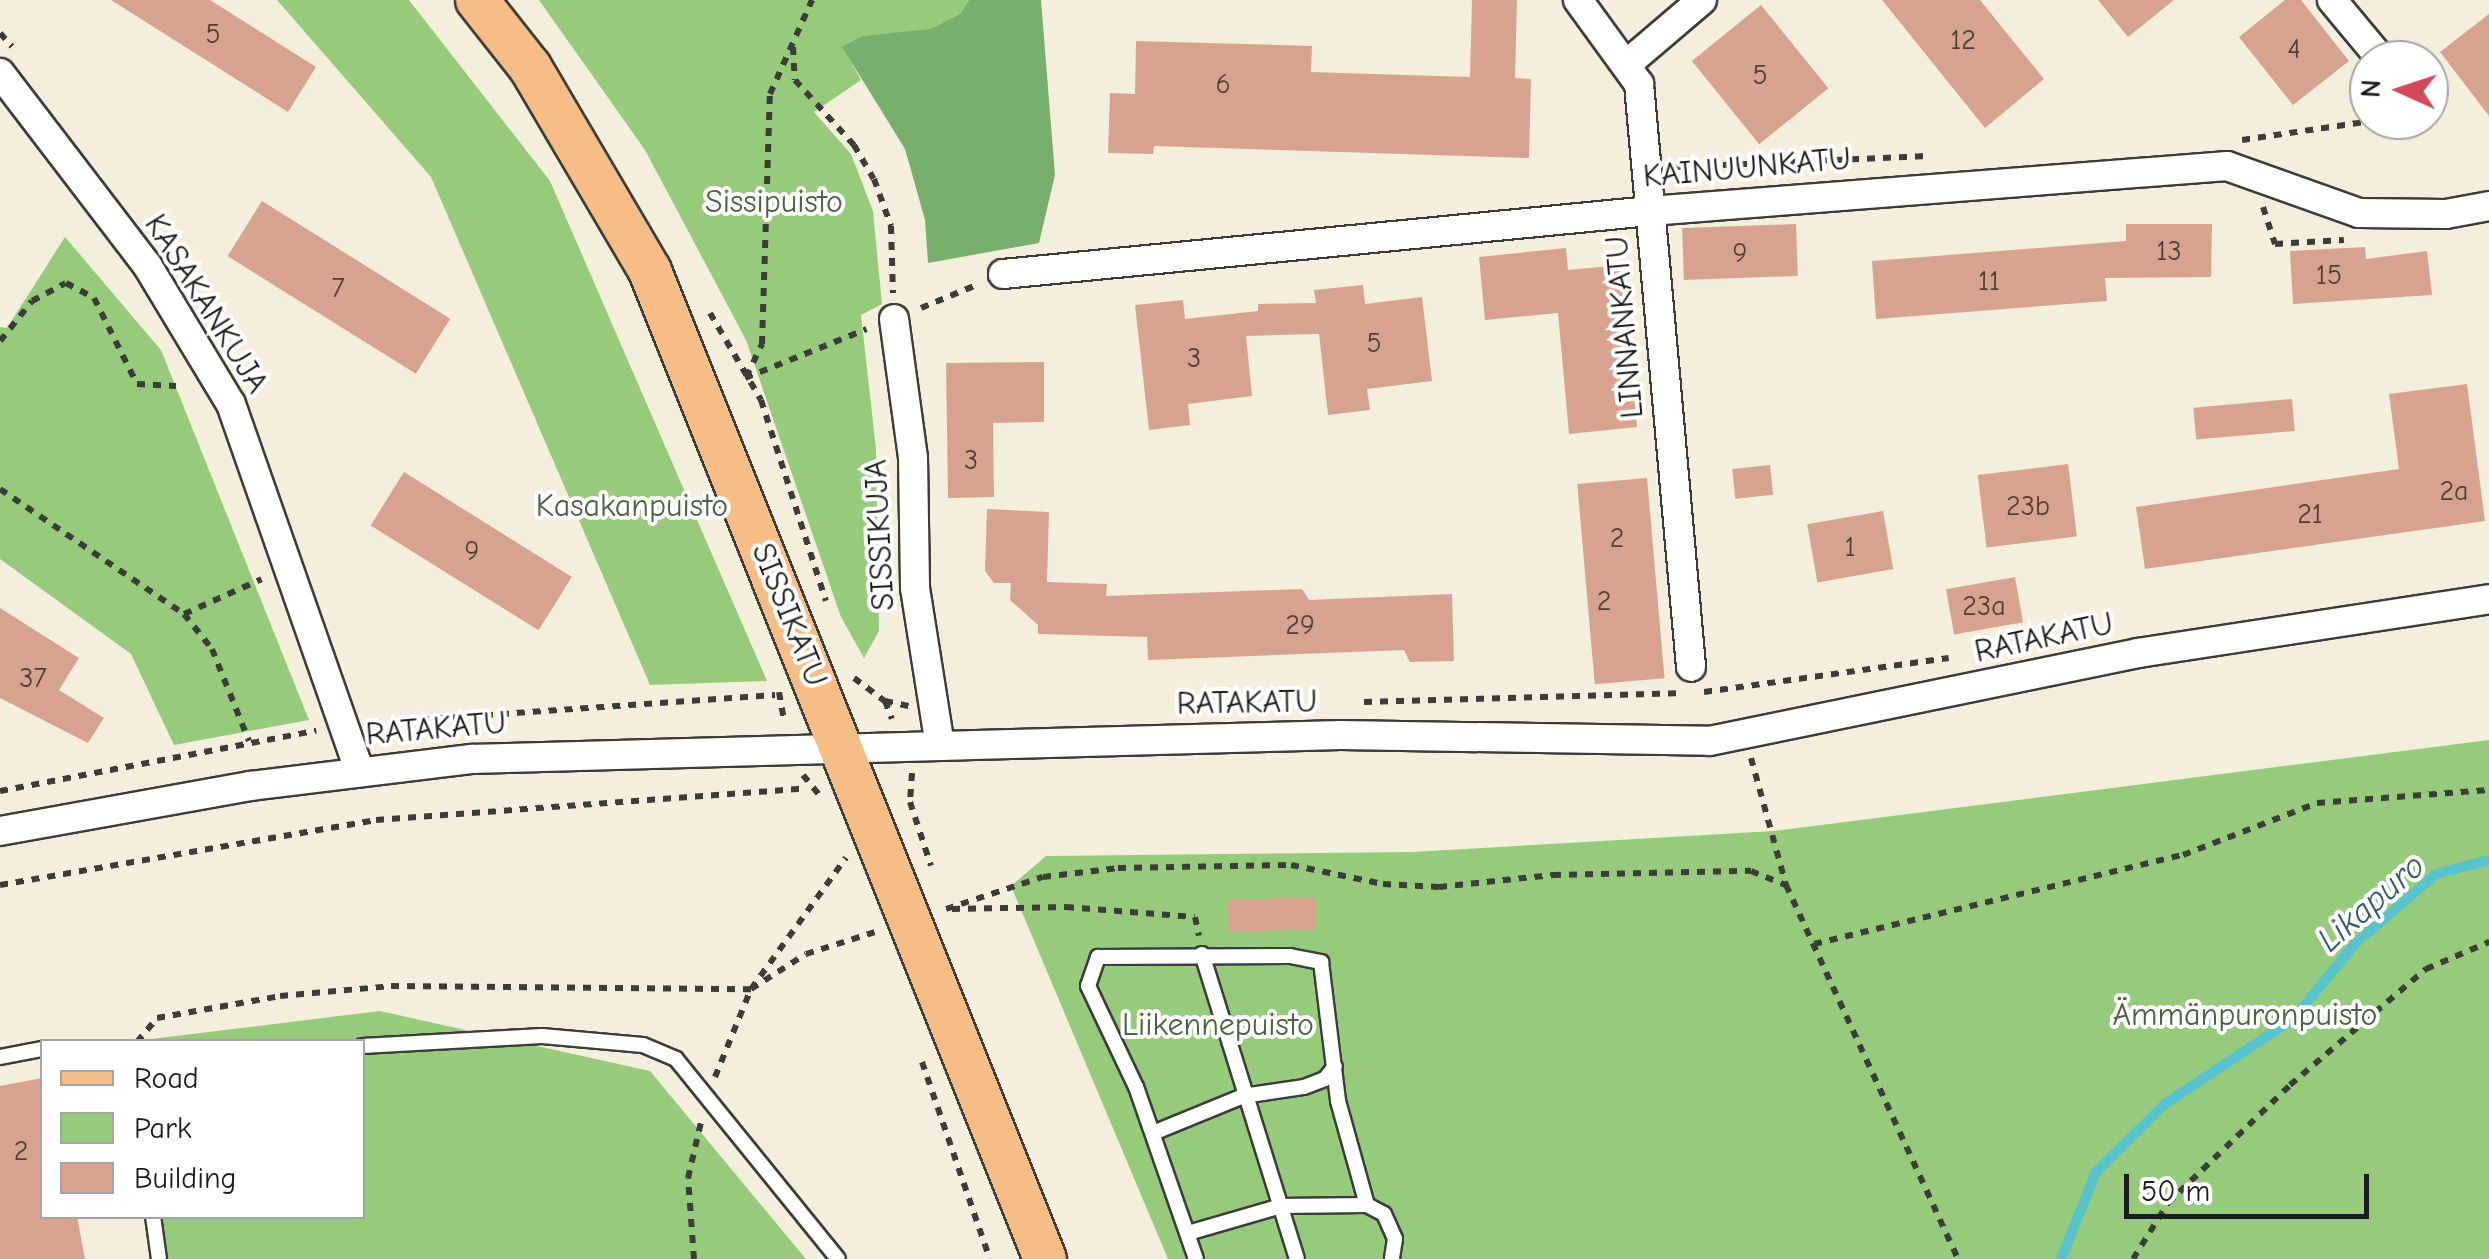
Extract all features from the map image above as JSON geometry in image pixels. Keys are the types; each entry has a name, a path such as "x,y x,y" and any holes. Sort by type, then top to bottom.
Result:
{"main road":[{"name":"SISSIKATU","path":"477,0 530,67 650,271 1045,1259"}],"street":[{"name":"LINNANKATU","path":"1578,0 1628,62 1639,84 1691,667"},
{"path":"1628,62 1702,0"},
{"path":"2332,0 2365,40"},
{"name":"KASAKANKUJA","path":"0,72 147,265 230,404 348,727 359,770"},
{"name":"KAINUUNKATU","path":"1003,274 1650,211 2227,166 2359,214 2488,211"},
{"name":"SISSIKUJA","path":"894,319 912,458 914,588 940,746"},
{"name":"RATAKATU","path":"0,831 359,770 471,758 1341,736 1745,737 2138,654 2489,598"}],"lane":[{"path":"1196,1259 1153,1133 1088,986 1090,968 1098,957 1115,953 1202,954 1321,962 1335,1066 1367,1205"},
{"path":"1202,954 1242,1096 1297,1259"},
{"path":"365,1046 596,1039 643,1045 676,1059 708,1093 838,1259"},
{"path":"0,1057 40,1049"},
{"path":"1153,1133 1242,1096 1304,1087 1325,1079 1335,1066"},
{"path":"1188,1232 1281,1206 1367,1205 1384,1214 1395,1239 1392,1259"},
{"path":"152,1219 159,1259"}],"path":[{"path":"812,0 770,94 762,344 746,378 1003,274"},
{"path":"792,43 796,80 854,144 874,179 891,226 894,319"},
{"path":"2253,155 2235,145 2349,125"},
{"path":"1674,149 1676,167 1946,155"},
{"path":"0,341 32,300 66,283 94,298 137,384 176,386"},
{"path":"0,488 184,614 212,649 249,741"},
{"path":"184,614 263,578"},
{"path":"0,791 249,741 348,727 775,695"},
{"path":"1745,737 1786,884 1958,1259"},
{"path":"0,885 376,820 808,788"},
{"path":"1814,944 2184,855 2316,803 2489,790"},
{"path":"694,1259 688,1178 708,1093 751,989 850,854"},
{"path":"1202,954 1195,917 1066,907 946,910 1044,878 1118,868 1291,865 1383,884 1439,886 1552,875 1751,871 1786,884"},
{"path":"140,1039 158,1018 280,996 391,986 751,989 806,954 878,931"},
{"path":"2133,1259 2168,1203 2290,1084 2426,969 2489,942"}],"green space":[{"name":"Kasakanpuisto","path":"277,0 409,0 550,181 767,681 650,685 431,177"},
{"name":"Sissipuisto","path":"539,0 969,0 960,14 931,30 862,36 843,47 861,80 814,112 851,154 873,211 882,304 861,315 876,449 879,631 864,658 841,617 746,340 645,150"},
{"path":"969,0 1041,0 1055,175 1039,243 928,263 925,220 905,149 842,47 862,36 931,29 960,14"},
{"path":"65,237 161,350 309,720 174,745 131,654 0,559 0,327 7,328"},
{"name":"Ämmänpuronpuisto","path":"2489,740 2489,1259 1168,1259 1011,886 1046,856 1412,852 1774,831"},
{"path":"380,1011 650,1071 806,1259 157,1259 149,1219 365,1219 365,1039 151,1039"}],"building":[{"path":"111,0 210,0 316,67 288,112"},
{"path":"1472,0 1517,0 1515,78 1531,79 1529,158 1154,146 1153,154 1108,153 1110,93 1135,94 1136,41 1312,46 1311,72 1470,77"},
{"path":"1882,0 1980,0 2044,79 1985,128"},
{"path":"2098,0 2174,0 2128,37"},
{"path":"2285,0 2301,0 2349,61 2293,105 2239,37"},
{"path":"1761,5 1828,88 1759,144 1692,61"},
{"path":"2489,14 2489,116 2449,64 2449,45"},
{"path":"262,201 450,319 416,374 228,256"},
{"path":"1796,224 1798,276 1684,280 1682,228"},
{"path":"2126,224 2212,224 2211,277 2105,278 2107,301 1876,319 1872,261 2126,241"},
{"path":"2365,247 2366,259 2427,251 2432,295 2293,304 2290,251"},
{"path":"1566,248 1568,270 1621,265 1637,427 1569,434 1558,313 1485,320 1479,257"},
{"path":"1363,285 1365,304 1422,297 1432,381 1367,389 1370,410 1328,415 1319,334 1246,336 1252,396 1188,404 1190,425 1149,430 1135,305 1183,300 1185,319 1258,311 1258,304 1316,303 1314,290"},
{"path":"1044,362 1044,422 993,423 994,497 948,498 946,363"},
{"path":"2467,384 2485,521 2145,569 2136,507 2399,469 2389,394"},
{"path":"2292,399 2295,431 2196,440 2193,408"},
{"path":"2068,464 2077,536 1987,548 1978,475"},
{"path":"1770,465 1773,495 1735,499 1732,469"},
{"path":"404,472 572,577 539,630 371,525"},
{"path":"1647,478 1665,678 1595,684 1577,484"},
{"path":"987,509 1049,512 1047,582 1107,584 1106,596 1302,589 1309,600 1452,594 1454,661 1410,662 1404,650 1148,660 1147,637 1038,634 1038,625 1010,600 1011,583 994,583 985,571"},
{"path":"1883,511 1893,569 1817,582 1807,524"},
{"path":"2015,577 2023,622 1954,634 1946,589"},
{"path":"0,608 79,658 59,690 104,718 88,743 0,698"},
{"path":"1315,897 1316,929 1229,932 1228,900"},
{"path":"40,1078 40,1219 78,1219 85,1259 0,1259 0,1086"}],"waterway":[{"name":"Likapuro","path":"2061,1259 2096,1172 2165,1104 2293,1019 2355,944 2436,874 2489,860"}],"park label":[{"name":"Liikennepuisto","path":"1218,1025"}]}
